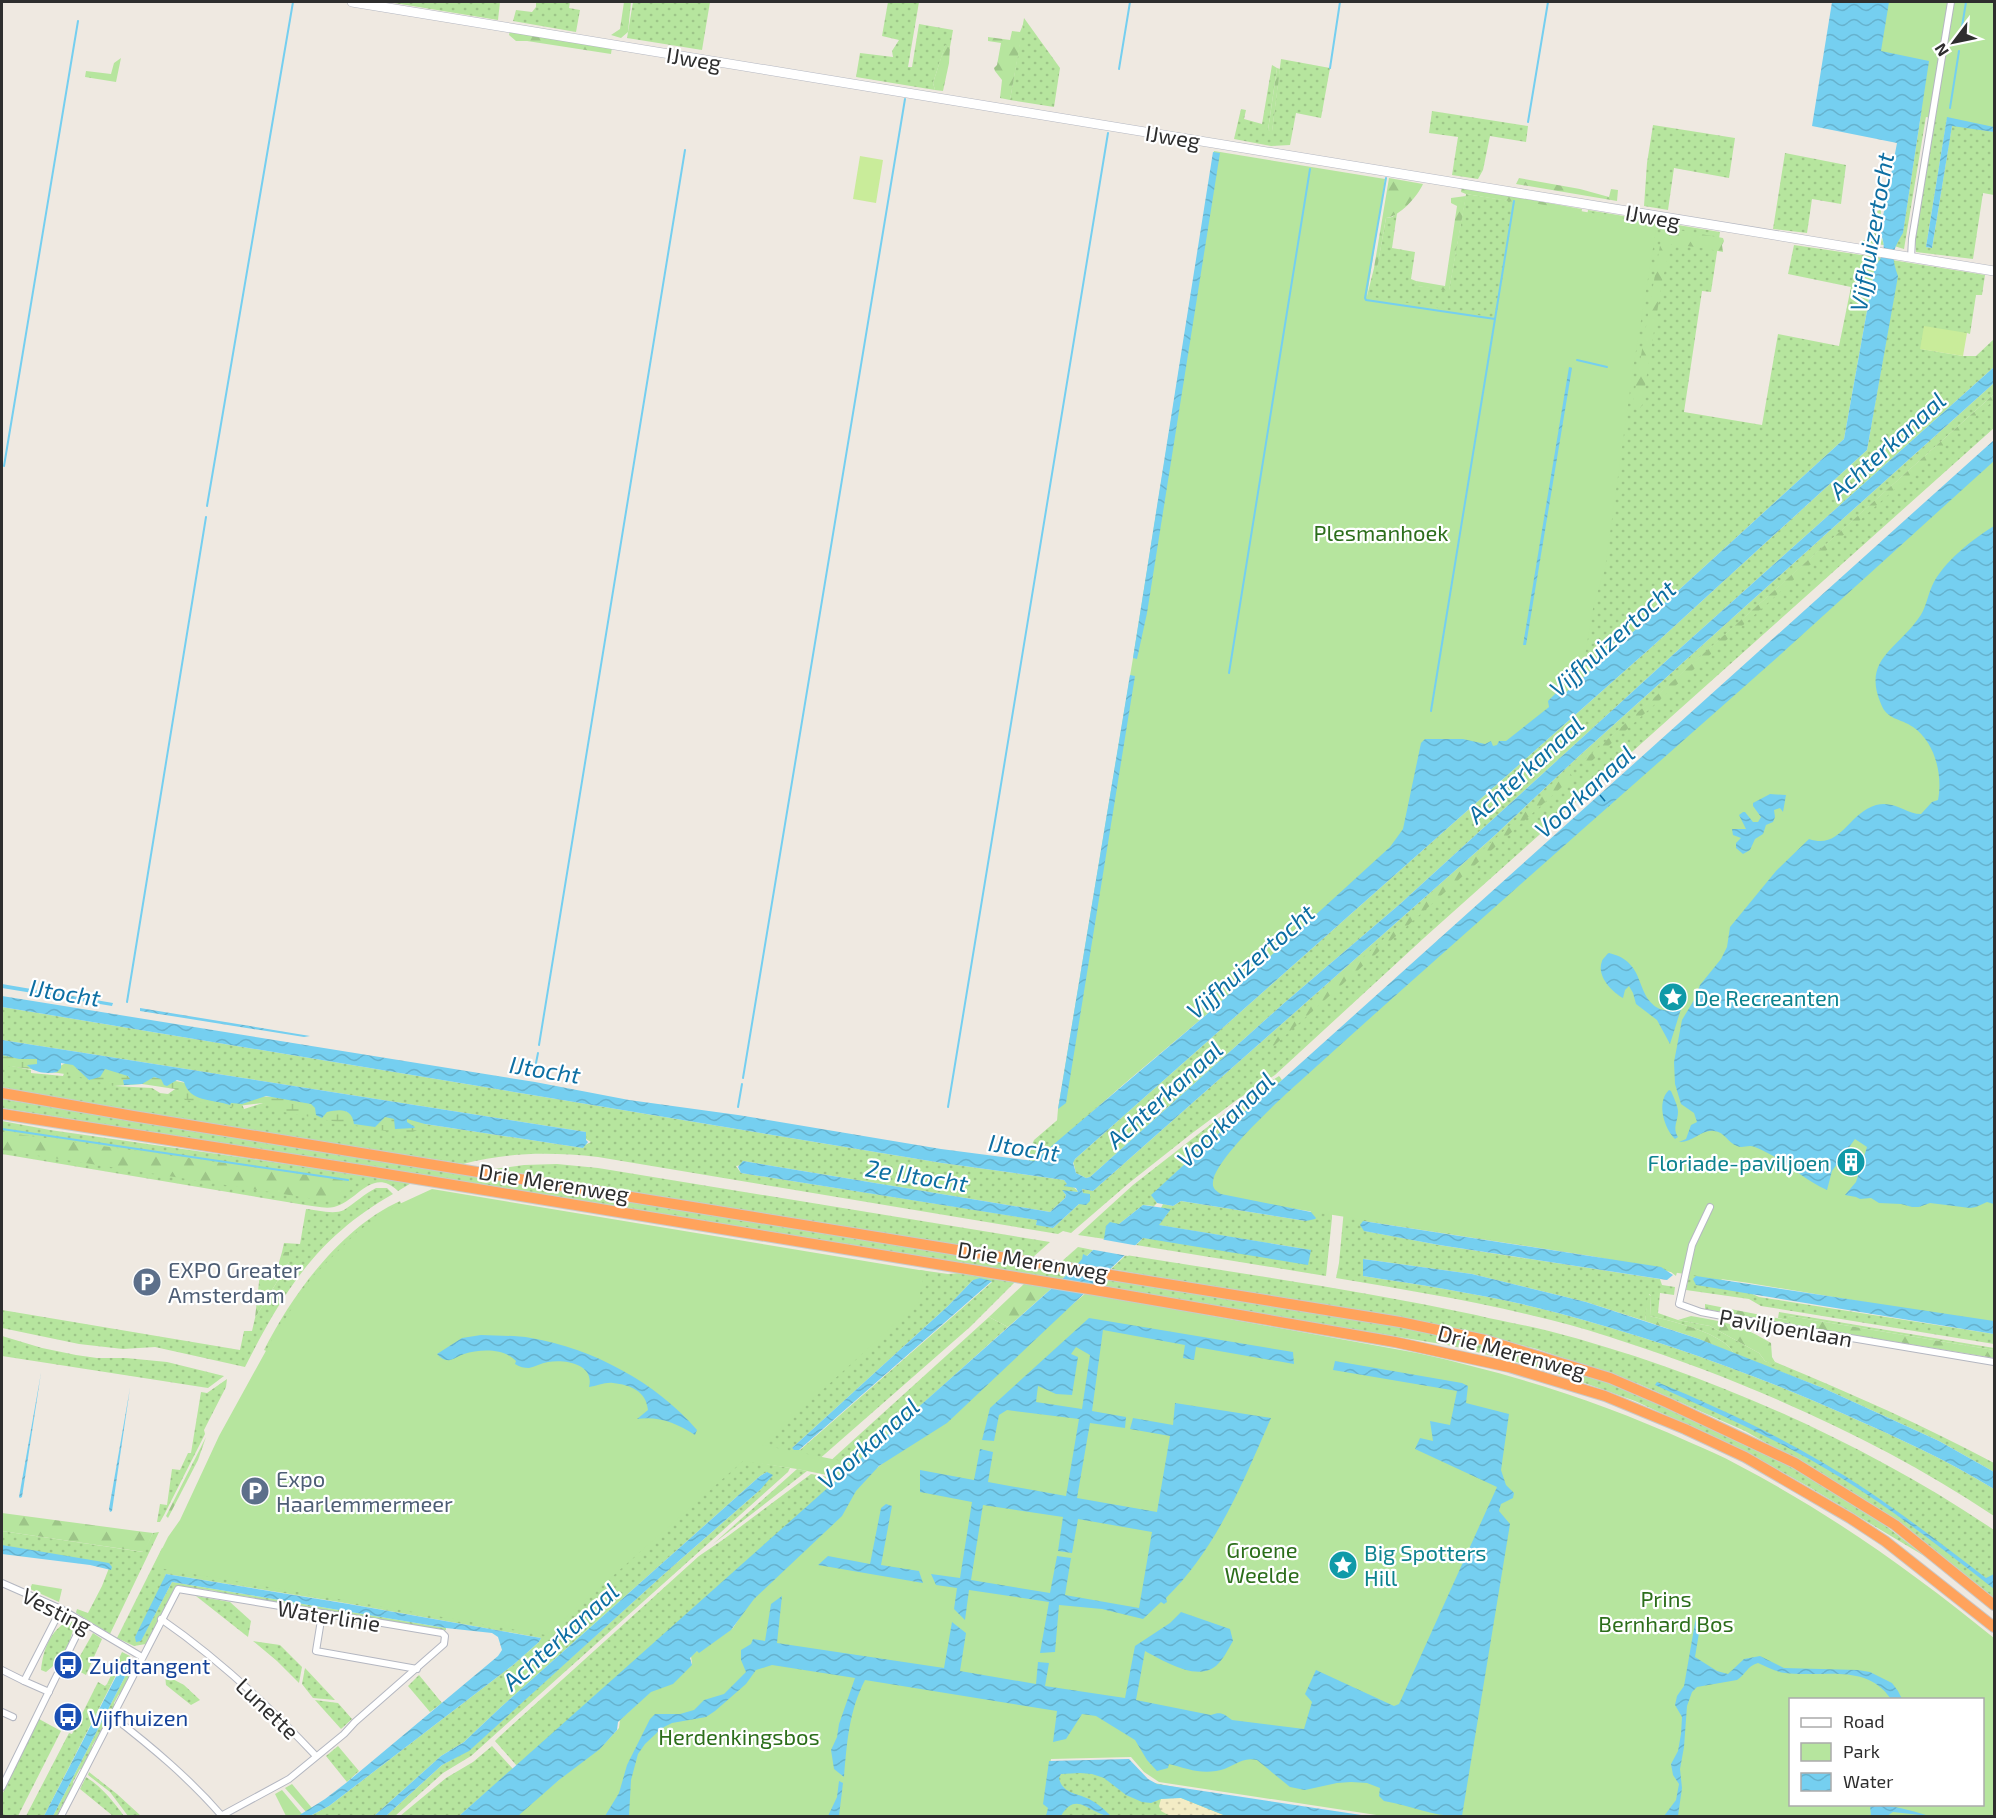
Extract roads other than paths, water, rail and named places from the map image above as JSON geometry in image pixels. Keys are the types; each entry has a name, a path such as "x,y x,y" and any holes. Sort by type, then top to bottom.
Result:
{"highway":[{"name":"Drie Merenweg","path":"2,1093 1400,1322 1485,1340 1610,1378 1795,1463 1895,1526 1995,1605"},
{"name":"Drie Merenweg","path":"2,1114 1049,1282 1395,1342 1509,1367 1605,1396 1745,1457 1885,1541 1995,1627"}],"street":[{"name":"IJweg","path":"352,2 1995,272"},
{"path":"1911,258 1912,239 1951,2"},
{"name":"Paviljoenlaan","path":"1710,1207 1692,1245 1679,1304 1701,1312 1738,1319 1995,1362"},
{"name":"Vesting","path":"2,1583 61,1609 142,1656"},
{"name":"Waterlinie","path":"61,1816 178,1589 442,1633 445,1636 444,1644 344,1734 280,1785 222,1816"},
{"path":"24,1681 61,1609"},
{"path":"322,1614 316,1651 417,1669"},
{"name":"Lunette","path":"161,1619 194,1642 242,1682 271,1708 316,1756"},
{"path":"2,1788 4,1775 49,1692 83,1622"},
{"path":"2,1670 49,1692"},
{"path":"2,1712 13,1717"},
{"path":"112,1716 197,1787 222,1816"}],"water":[{"path":"1832,2 1889,2 1881,51 1929,61 1903,233 1894,254 1898,276 1867,450 1655,644 1075,1159 1073,1163 1076,1173 1086,1178 1090,1177 1283,1004 1400,904 1676,652 1994,367 1994,383 1579,756 1493,837 1093,1191 1082,1189 1083,1193 1090,1194 1090,1201 1086,1205 1079,1204 1053,1228 1036,1225 1037,1220 741,1173 738,1167 743,1161 1050,1212 1065,1198 1066,1195 1062,1190 1078,1192 1076,1188 1064,1186 1067,1184 1064,1180 942,1163 2,1007 2,996 535,1082 629,1100 738,1115 941,1149 1034,1161 1206,1015 1390,847 1403,829 1421,743 1425,739 1463,739 1485,744 1491,741 1493,746 1499,741 1506,741 1549,707 1548,701 1556,693 1565,693 1587,674 1844,439 1875,266 1884,250 1880,232 1897,143 1812,126"},
{"path":"1947,117 1994,127 1994,132 1952,126 1932,248 1926,247"},
{"path":"1213,152 1220,153 1147,613 1137,659 1133,658"},
{"path":"1569,367 1572,368 1526,645 1523,645"},
{"path":"1994,440 1994,461 1781,654 1288,1092 1235,1146 1216,1172 1213,1186 1221,1194 1311,1212 1315,1219 1306,1221 1181,1201 1173,1206 1157,1203 1151,1195 1211,1140 1282,1080"},
{"path":"1994,526 1994,1204 1987,1202 1970,1208 1930,1203 1912,1207 1879,1203 1871,1198 1860,1199 1845,1195 1856,1182 1867,1147 1855,1139 1832,1171 1827,1190 1765,1152 1752,1146 1737,1146 1718,1132 1705,1132 1679,1142 1686,1139 1691,1125 1697,1122 1694,1113 1681,1104 1675,1084 1674,1062 1682,1020 1700,985 1721,959 1727,947 1730,927 1776,871 1809,839 1829,840 1866,809 1876,805 1889,804 1921,814 1932,802 1938,800 1938,770 1932,750 1921,733 1887,713 1876,689 1876,676 1884,656 1921,615 1932,586 1943,568 1968,544"},
{"path":"1130,675 1135,676 1066,1103 1058,1109"},
{"path":"1770,794 1786,795 1783,812 1780,808 1774,810 1773,822 1766,825 1763,834 1755,839 1750,850 1743,854 1736,848 1736,843 1741,838 1733,835 1732,829 1746,829 1739,815 1743,812 1753,822 1758,822 1761,817 1753,803"},
{"path":"1609,953 1629,963 1646,995 1658,1008 1681,1009 1670,1044 1657,1020 1636,1004 1629,986 1623,998 1606,983 1601,967 1602,960"},
{"path":"2,984 113,1003 112,1006 2,988"},
{"path":"140,1008 310,1036 304,1037 140,1011"},
{"path":"2,1040 586,1132 588,1142 583,1148 425,1124 407,1119 407,1122 414,1128 395,1129 394,1119 385,1117 375,1127 354,1124 351,1115 345,1111 327,1112 322,1118 316,1115 315,1108 311,1104 266,1096 242,1104 231,1103 230,1105 196,1096 191,1093 184,1082 177,1080 167,1086 161,1079 154,1077 142,1084 124,1085 123,1080 130,1079 128,1076 105,1069 100,1077 89,1080 73,1065 61,1063 61,1068 57,1072 33,1070 27,1065 37,1064 37,1059 19,1059 2,1055"},
{"path":"1669,1090 1678,1110 1675,1128 1678,1137 1675,1139 1665,1122 1662,1108 1665,1095"},
{"path":"1143,1205 1171,1209 1159,1225 1311,1250 1308,1265 1143,1238 947,1423 879,1466 856,1491 842,1516 754,1599 731,1630 699,1653 697,1651 690,1658 692,1665 673,1684 651,1692 618,1722 617,1730 600,1749 559,1780 518,1816 459,1816 1069,1273 1082,1259 1083,1254 1087,1256 1104,1239 1106,1226 1110,1222 1119,1224"},
{"path":"1363,1221 1661,1267 1673,1275 1667,1280 1439,1245 1364,1231 1360,1225"},
{"path":"1363,1259 1472,1274 1586,1302 1699,1339 1823,1388 1939,1441 1994,1472 1994,1489 1883,1431 1809,1399 1703,1358 1595,1323 1510,1301 1363,1276"},
{"path":"1696,1276 1994,1321 1994,1334 1696,1285 1693,1279"},
{"path":"980,1278 992,1281 799,1450 792,1448 948,1306 973,1280"},
{"path":"1089,1318 1293,1352 1294,1364 1196,1347 1194,1360 1183,1358 1185,1345 1103,1330 1092,1411 1126,1417 1125,1428 1090,1423 1077,1498 1157,1512 1170,1436 1130,1429 1133,1418 1173,1425 1175,1403 1271,1418 1250,1466 1214,1536 1184,1579 1166,1598 1167,1602 1164,1604 1161,1602 1143,1619 1102,1609 1059,1605 1055,1652 1040,1653 1049,1602 969,1590 965,1620 954,1609 957,1588 936,1585 931,1574 960,1578 972,1502 920,1492 920,1470 974,1480 980,1449 993,1452 988,1482 1066,1496 1079,1419 1007,1410 999,1415 994,1441 982,1440 990,1408","holes":["1076,1347 1090,1355 1082,1409 1036,1402 1038,1386 1056,1394 1072,1395 1078,1357 1071,1354","983,1505 1063,1517 1058,1551 1072,1553 1078,1519 1152,1532 1139,1608 1065,1595 1071,1558 1057,1556 1050,1593 971,1580"]},
{"path":"481,1335 531,1338 577,1350 600,1359 622,1370 663,1397 697,1430 695,1435 667,1421 637,1419 648,1410 647,1403 641,1394 626,1385 613,1383 589,1387 588,1373 577,1365 555,1361 524,1368 515,1364 516,1361 511,1357 492,1351 470,1352 448,1360 437,1354 462,1338"},
{"path":"1335,1361 1462,1383 1468,1386 1466,1403 1509,1414 1501,1470 1506,1485 1514,1493 1513,1498 1501,1504 1499,1511 1510,1524 1462,1816 1432,1813 1384,1801 1379,1796 1380,1788 1367,1783 1337,1783 1305,1790 1290,1787 1257,1760 1251,1759 1210,1772 1169,1764 1168,1768 1157,1771 1135,1740 1096,1716 1082,1714 1066,1739 1053,1742 1057,1711 865,1680 852,1715 844,1777 834,1769 831,1750 855,1678 772,1665 756,1670 746,1684 706,1717 672,1723 662,1728 638,1754 631,1780 629,1816 605,1816 619,1793 627,1765 650,1719 655,1714 680,1714 694,1710 704,1700 724,1694 746,1672 741,1660 741,1650 751,1644 753,1639 765,1641 771,1604 782,1596 777,1643 944,1668 952,1622 966,1633 960,1671 1036,1684 1038,1662 1049,1663 1045,1686 1125,1698 1135,1646 1170,1623 1181,1612 1230,1629 1233,1641 1219,1663 1213,1668 1197,1672 1178,1667 1145,1651 1136,1700 1211,1715 1220,1713 1232,1720 1304,1729 1312,1702 1305,1694 1316,1670 1394,1706 1399,1704 1497,1487 1415,1449 1420,1438 1433,1441 1430,1421 1450,1425 1457,1391 1333,1370"},
{"path":"41,1373 22,1497 20,1498 19,1497"},
{"path":"1657,1382 1766,1431 1843,1475 1898,1512 1986,1578 1994,1574 1994,1589 1901,1518 1843,1479 1774,1441 1655,1385"},
{"path":"130,1388 112,1511 110,1512 109,1509"},
{"path":"767,1472 773,1475 761,1489 469,1751 442,1765 386,1816 374,1816 441,1756 464,1742"},
{"path":"886,1504 892,1506 881,1565 919,1571 923,1583 818,1565 828,1556 870,1564 881,1508"},
{"path":"2,1545 109,1563 112,1567 111,1570 90,1565 2,1554"},
{"path":"166,1574 541,1638 513,1665 329,1806 310,1816 298,1816 346,1783 498,1656 502,1650 498,1637 492,1633 446,1628 172,1582 141,1641 136,1642 135,1637"},
{"path":"1702,1615 1695,1657 1717,1671 1728,1674 1744,1659 1760,1656 1784,1668 1858,1670 1870,1672 1892,1683 1902,1698 1890,1698 1881,1687 1856,1676 1785,1673 1758,1663 1751,1666 1737,1680 1697,1687 1692,1692 1687,1706 1680,1769 1682,1788 1678,1816 1664,1816 1676,1800 1679,1784 1673,1775 1671,1764 1678,1751 1681,1734 1682,1717 1675,1705 1677,1696 1684,1686 1696,1617"},
{"path":"123,1663 130,1667 53,1816 44,1816"},
{"path":"1129,1759 1148,1779 1157,1784 1368,1816 1226,1816 1181,1798 1161,1799 1151,1803 1142,1802 1126,1795 1104,1778 1080,1773 1061,1774 1059,1778 1063,1787 1095,1802 1111,1816 1079,1804 1073,1804 1061,1816 1046,1816 1048,1808 1043,1804 1049,1761"},
{"path":"839,1781 843,1783 839,1816 828,1816 837,1797"},
{"path":"1870,1806 1890,1806 1929,1816 1893,1812 1887,1816 1871,1816"}],"waterway":[{"path":"207,506 293,2"},
{"path":"1119,69 1130,2"},
{"path":"1330,68 1340,2"},
{"path":"1528,122 1548,2"},
{"path":"1960,39 1966,2"},
{"path":"4,466 78,21"},
{"path":"1950,108 1959,51"},
{"path":"743,1078 905,99"},
{"path":"948,1107 1108,133"},
{"name":"IJtocht","path":"539,1045 685,150"},
{"path":"1229,673 1310,169"},
{"path":"1386,178 1366,300 1495,319 1514,201"},
{"path":"1431,711 1495,319"},
{"path":"1577,360 1607,367"},
{"path":"2,478 2,483"},
{"path":"127,1002 206,517"},
{"name":"IJtocht","path":"534,1073 538,1053"},
{"path":"738,1107 742,1084"},
{"path":"2,1129 348,1180"}],"place":[{"name":"De Recreanten","path":"1673,997"},
{"name":"Floriade-paviljoen","path":"1851,1162"},
{"name":"EXPO Greater Amsterdam","path":"147,1282"},
{"name":"Expo Haarlemmermeer","path":"255,1491"},
{"name":"Big Spotters Hill","path":"1343,1565"},
{"name":"Zuidtangent","path":"68,1665"},
{"name":"Vijfhuizen","path":"68,1717"}],"water label":[{"name":"Vijfhuizertocht","path":"1871,232"},
{"name":"Achterkanaal","path":"1887,445"},
{"name":"Vijfhuizertocht","path":"1612,638"},
{"name":"Achterkanaal","path":"1525,769"},
{"name":"Voorkanaal","path":"1584,791"},
{"name":"Vijfhuizertocht","path":"1250,961"},
{"name":"Achterkanaal","path":"1164,1094"},
{"name":"Voorkanaal","path":"1225,1119"},
{"name":"2e IJtocht","path":"917,1175"},
{"name":"Voorkanaal","path":"868,1443"},
{"name":"Achterkanaal","path":"560,1636"}],"park label":[{"name":"Plesmanhoek","path":"1381,532"},
{"name":"Groene Weelde","path":"1262,1562"},
{"name":"Prins Bernhard Bos","path":"1666,1610"},
{"name":"Herdenkingsbos","path":"739,1736"}]}
